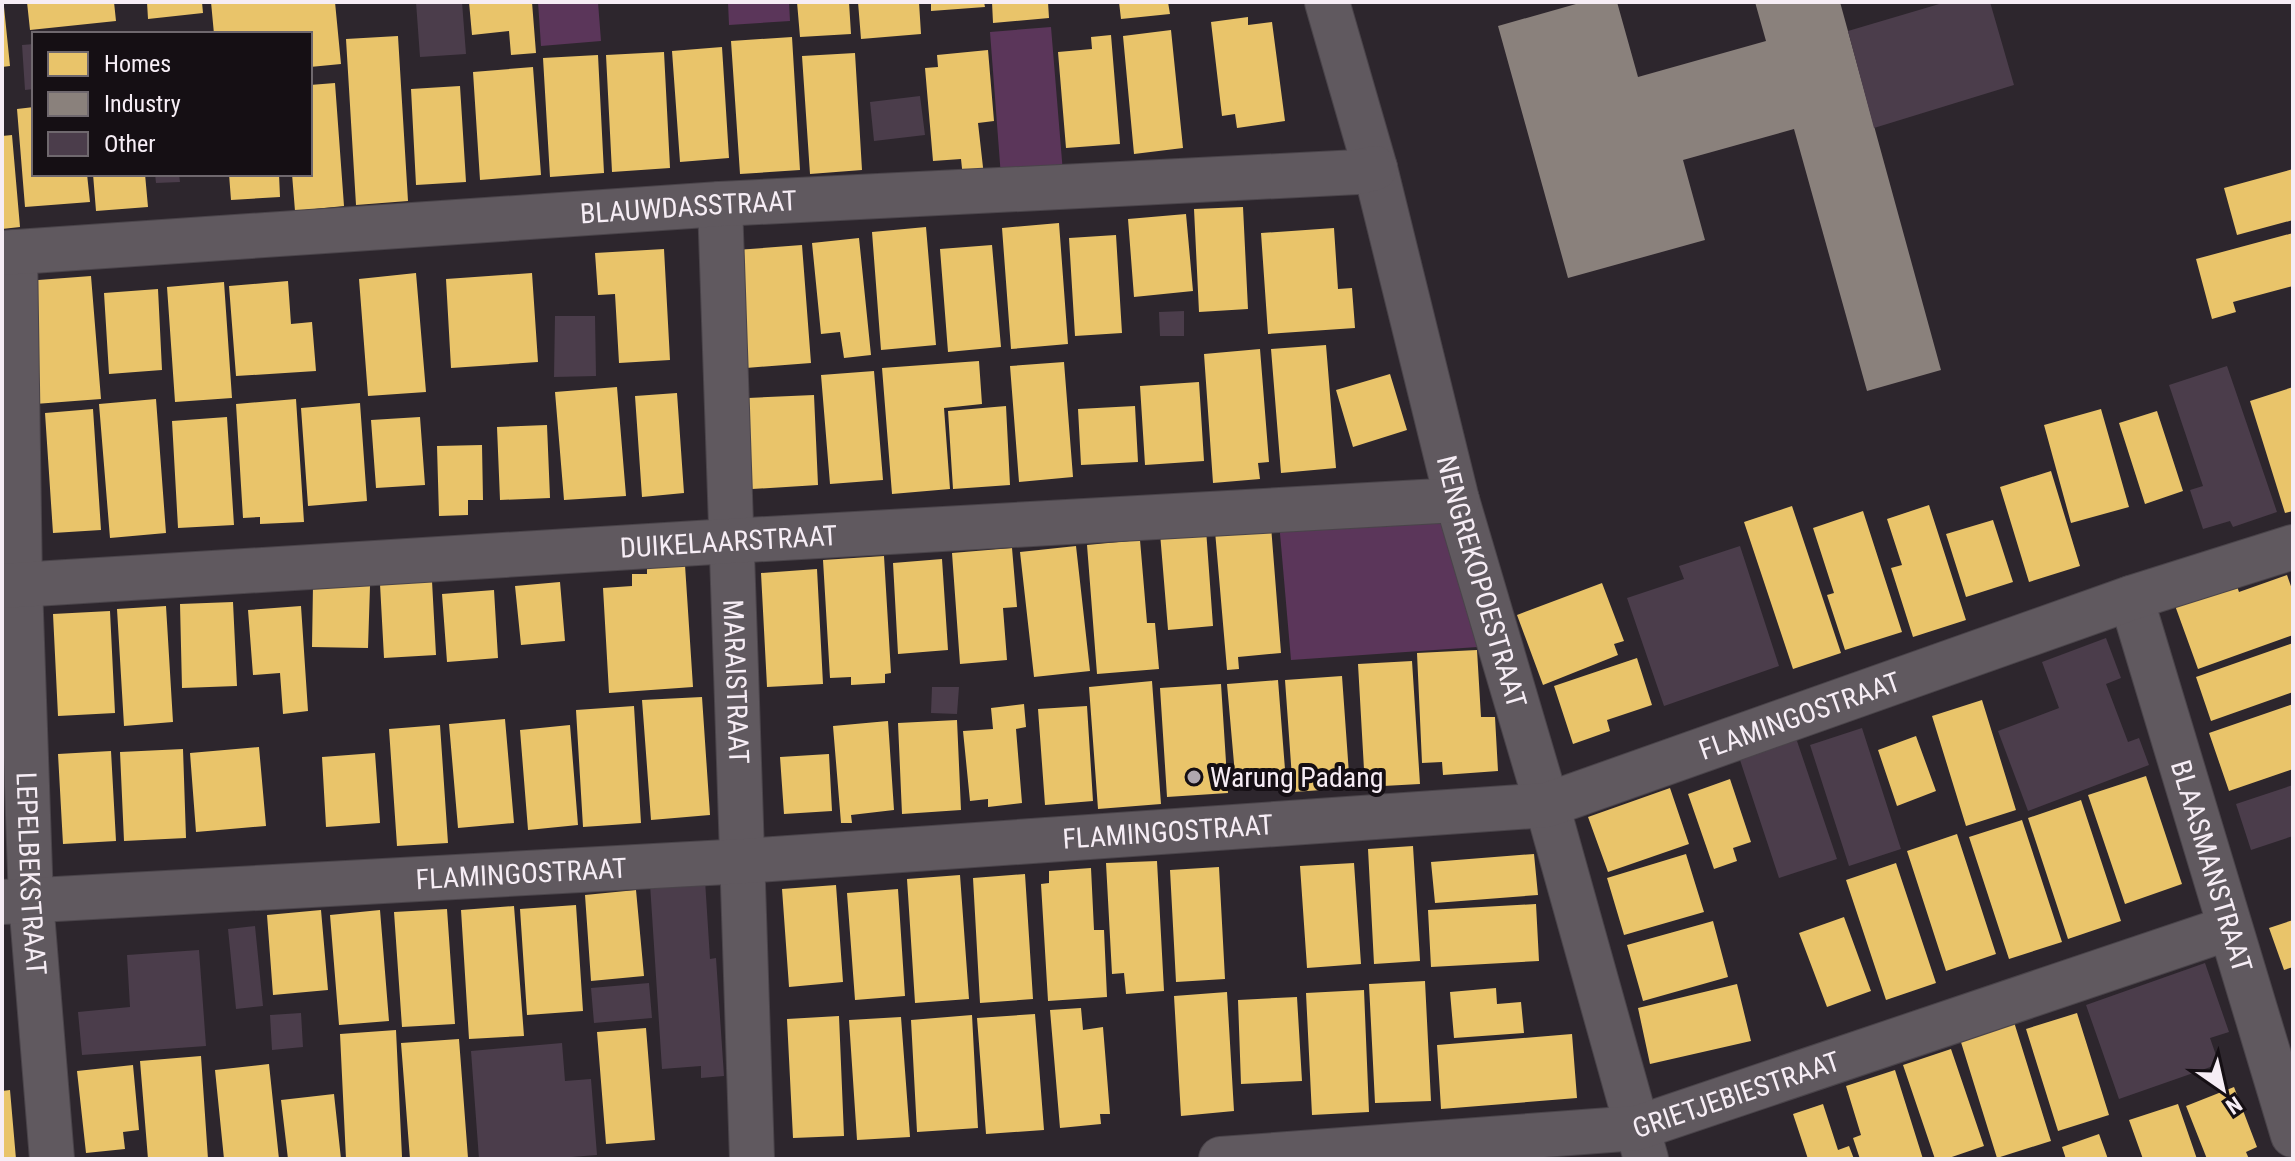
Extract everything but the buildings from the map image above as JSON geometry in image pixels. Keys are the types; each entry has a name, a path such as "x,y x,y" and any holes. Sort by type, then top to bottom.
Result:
{"street":[{"name":"NENGREKOPOESTRAAT","path":"1327,2 1375,168 1457,500 1642,1144"},
{"name":"BLAUWDASSTRAAT","path":"8,253 720,204 1358,172 1375,168"},
{"name":"MARAISTRAAT","path":"720,204 730,541 745,861 752,1159"},
{"name":"LEPELBEKSTRAAT","path":"8,253 16,901 52,1159"},
{"name":"DUIKELAARSTRAAT","path":"11,586 1457,500"},
{"name":"FLAMINGOSTRAAT","path":"16,901 745,861 1547,805 2131,598 2293,547"},
{"name":"BLAASMANSTRAAT","path":"2131,598 2293,1135"},
{"name":"GRIETJEBIESTRAAT","path":"1221,1159 1642,1144 2229,928"}],"shaded area":[{"path":"538,2 598,2 601,41 541,46"},
{"path":"728,2 789,2 790,21 729,25"},
{"path":"1051,27 1064,185 1002,190 990,32"},
{"path":"1447,516 1492,646 1291,660 1279,522"}],"place":[{"name":"Warung Padang","path":"1194,777"}]}
